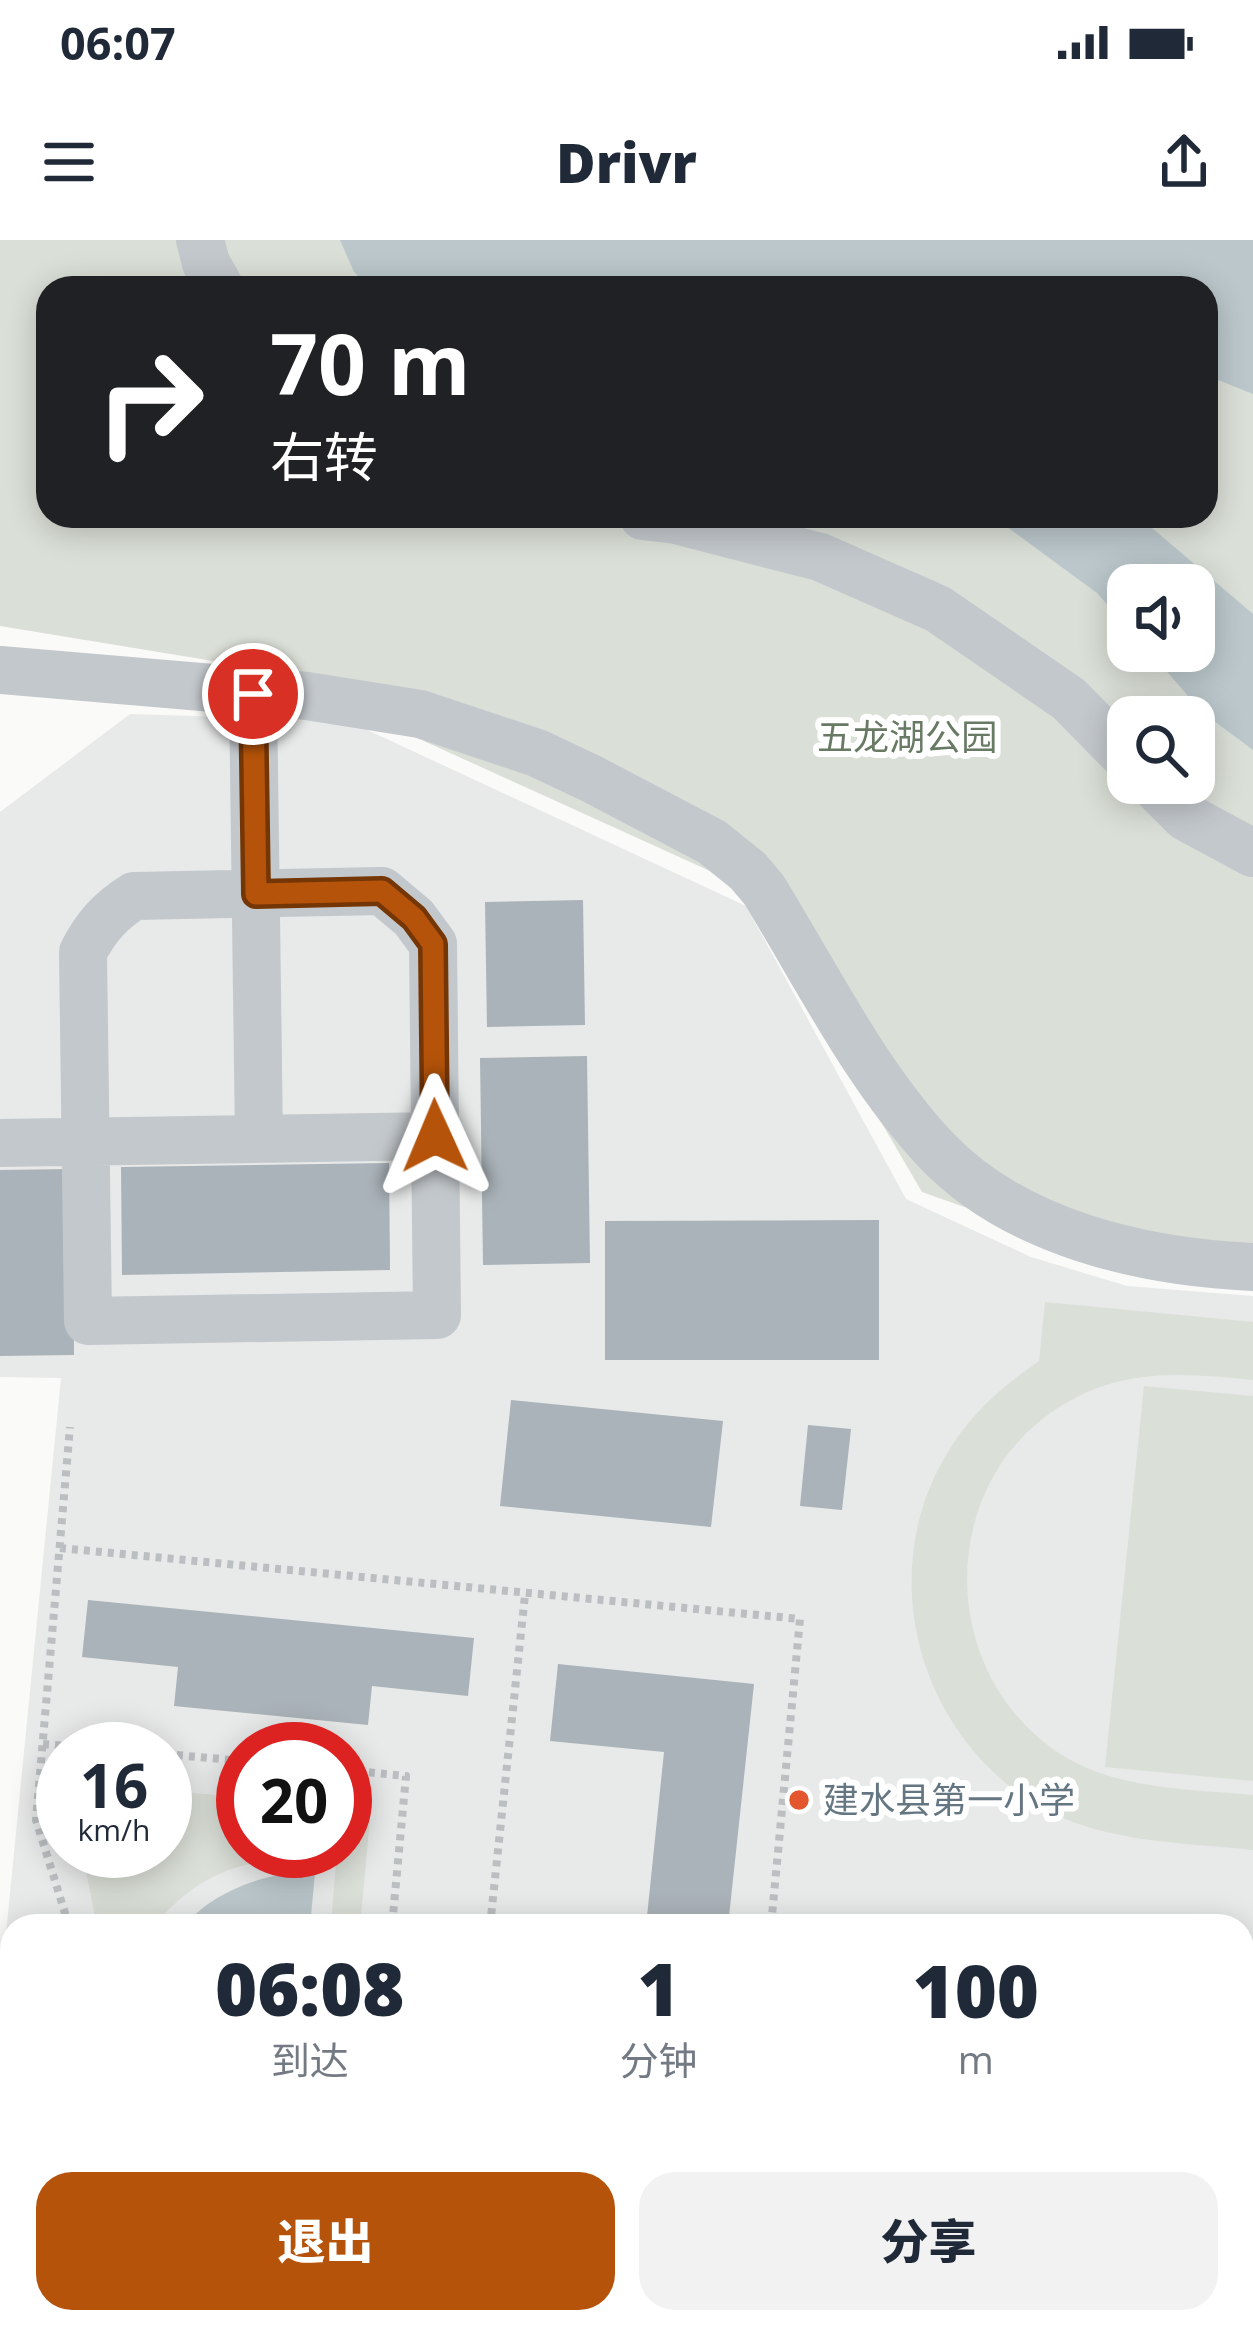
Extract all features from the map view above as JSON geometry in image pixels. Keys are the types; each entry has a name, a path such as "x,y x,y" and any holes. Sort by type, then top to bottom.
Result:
{"street":[{"path":"200,240 213,276"},
{"path":"707,528 820,557 938,609 1069,699 1107,738"},
{"path":"0,670 359,702 480,732 555,762 712,842 748,871 898,1106 939,1153 988,1193 1046,1223 1096,1241 1147,1255 1253,1267"},
{"path":"253,694 259,1139"},
{"path":"1173,804 1186,817 1253,852"},
{"path":"382,891 433,944 435,1136 437,1315 88,1321 83,952 93,934 134,896 382,891"},
{"path":"0,1143 435,1136"}],"path":[{"path":"45,1722 70,1427"},
{"path":"60,1548 800,1619 772,1914"},
{"path":"491,1914 525,1595"},
{"path":"372,1773 406,1776 393,1914"},
{"path":"54,1878 65,1914"}],"shaded area":[{"path":"340,240 1253,240 1253,394 1218,380 1218,276 358,276"},
{"path":"1008,528 1152,528 1194,564 1107,564 1107,604"},
{"path":"1215,582 1253,614 1253,750 1215,722 1215,696 1188,696 1167,672 1215,672"},
{"path":"130,714 348,721 746,906 906,1199 1031,1257 1127,1286 1253,1296 1253,1914 8,1914 61,1378 0,1377 0,812"},
{"path":"315,1878 311,1914 195,1914 226,1893 260,1879"}],"green space":[{"name":"五龙湖公园","path":"0,240 1253,240 1253,1281 1153,1274 922,1192 743,886 426,742 342,682 0,626"},
{"path":"1045,1302 1253,1322 1253,1380 1184,1375 1118,1382 1075,1398 1028,1431 995,1474 974,1523 967,1575 973,1628 991,1678 1023,1723 1088,1769 1157,1786 1253,1795 1253,1850 1139,1838 1057,1816 993,1771 961,1734 936,1692 920,1647 912,1599 913,1551 924,1503 964,1428 1039,1361"},
{"path":"1144,1386 1253,1396 1253,1781 1105,1767"},
{"path":"192,1793 216,1795 216,1875 164,1914 95,1914 87,1878 192,1878"},
{"path":"335,1878 365,1878 361,1914 332,1914"}],"building":[{"path":"583,900 585,1025 487,1027 485,902"},
{"path":"587,1056 590,1263 483,1265 480,1058"},
{"path":"389,1163 390,1270 122,1275 121,1167"},
{"path":"73,1169 74,1355 0,1356 0,1170"},
{"path":"879,1220 879,1360 605,1360 605,1221"},
{"path":"511,1400 723,1421 711,1527 500,1506"},
{"path":"808,1425 851,1429 842,1510 800,1506"},
{"path":"88,1600 474,1638 468,1696 372,1686 368,1722 174,1706 178,1667 82,1657"},
{"path":"558,1664 754,1684 729,1914 647,1914 664,1752 550,1741"}],"place":[{"name":"建水县第一小学","path":"799,1800"}],"route":[{"path":"253,694 256,894 382,891 424,930 433,944 435,1136"}]}
